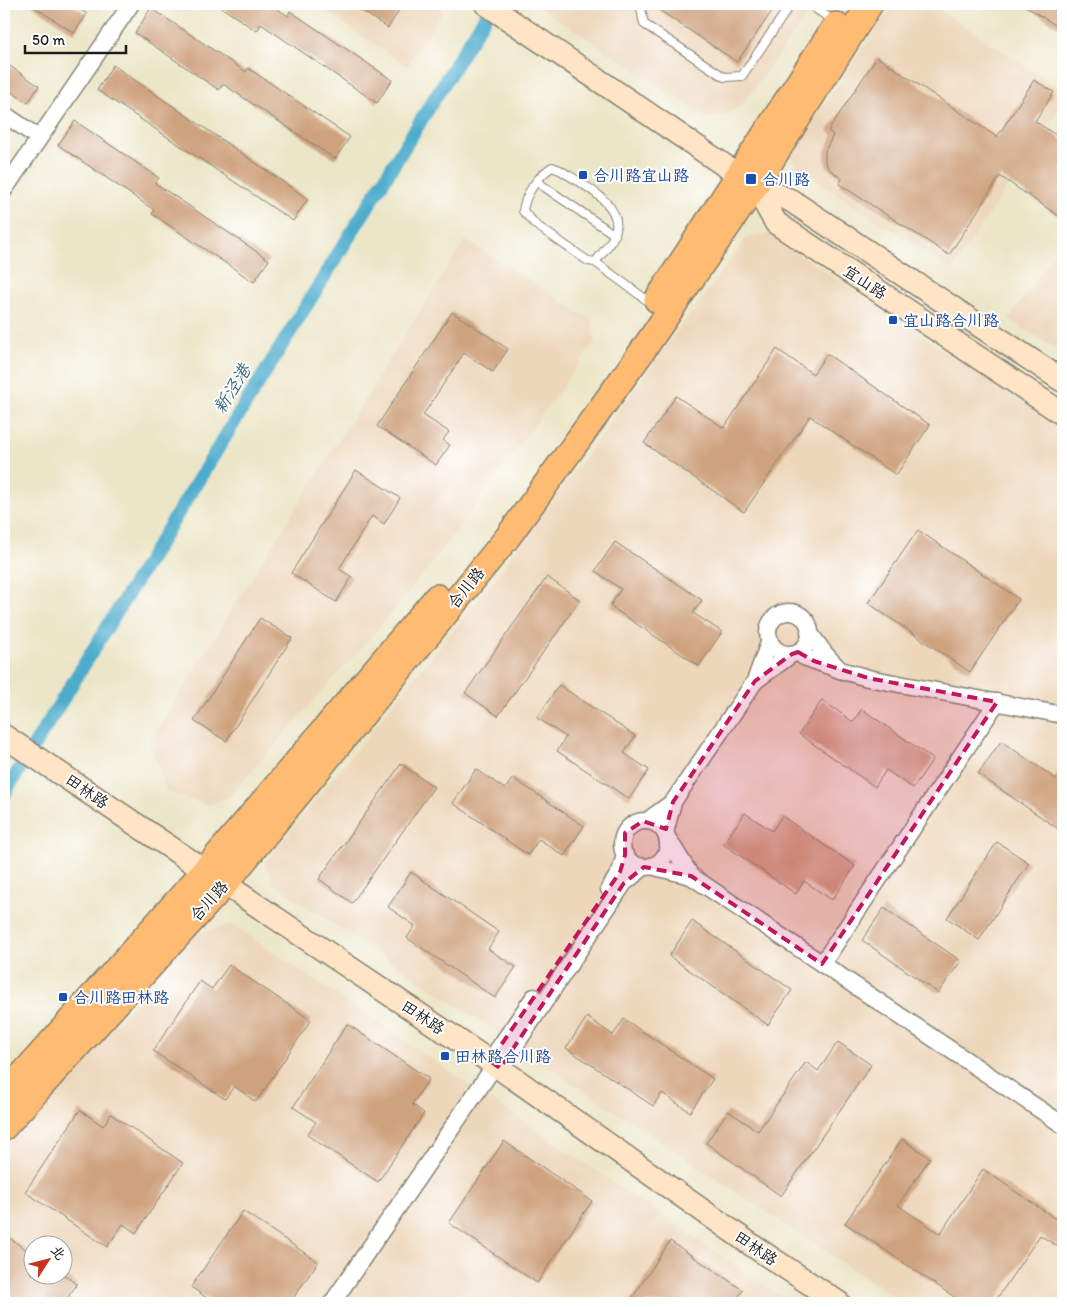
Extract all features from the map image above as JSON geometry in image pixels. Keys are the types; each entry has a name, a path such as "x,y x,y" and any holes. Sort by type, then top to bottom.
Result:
{"main road":[{"name":"合川路","path":"4,1095 204,871 491,534 622,353 654,305 747,180 870,4"},
{"name":"合川路","path":"4,1127 225,884 507,538 641,353 747,180 844,13"}],"street":[{"path":"4,190 131,4"},
{"name":"宜山路","path":"486,4 747,180 790,200 1063,381"},
{"path":"4,114 39,138"},
{"name":"宜山路","path":"747,180 776,223 1063,414"},
{"path":"840,670 825,654 809,632 802,616 789,612 782,613 772,621 768,634 778,651 795,653 840,670 868,678 1063,715"},
{"path":"755,681 808,642 809,632"},
{"path":"770,640 755,681 673,802 648,821 636,823 625,833 623,848 625,855 630,861 691,876 1063,1125"},
{"path":"822,964 997,702"},
{"name":"田林路","path":"4,736 495,1065 756,1248 839,1303"},
{"path":"332,1303 495,1065 624,883 647,866 658,863 667,852 666,835 673,802"},
{"path":"648,821 658,825 666,835 691,876"},
{"path":"495,1065 620,872 625,855"}],"lane":[{"path":"640,4 644,24 724,77 742,76 791,4"},
{"path":"808,4 844,13"},
{"path":"595,262 615,235 617,226 610,205 560,170 552,167 542,174 524,202 523,211 536,225 588,261 595,262 654,305"},
{"path":"537,182 615,235"}],"highlighted area":[{"path":"798,652 814,661 868,678 997,702 822,964 691,876 644,867 624,883 500,1068 490,1061 620,872 625,855 625,833 643,821 666,829 673,802 755,681 792,654"}],"shaded area":[{"path":"315,4 432,4 443,11 407,66"},
{"path":"535,4 816,4 742,104 724,117 704,116"},
{"path":"894,4 932,5 1063,90 1063,103 952,270 796,167 791,152"},
{"path":"768,233 1063,429 1063,1303 903,1303 274,884 265,862 488,588 746,238"},
{"path":"465,240 592,320 595,342 452,537 390,615 229,796 209,805 167,792 149,742"},
{"path":"1063,240 1063,354 1009,319"},
{"path":"232,924 791,1303 4,1303 4,1147 198,934"}],"building":[{"path":"30,4 71,4 87,14 74,33"},
{"path":"216,4 270,4 288,16 290,11 392,80 377,103 261,24 257,31"},
{"path":"351,4 403,4 388,28"},
{"path":"650,4 777,4 737,62"},
{"path":"1022,4 1063,4 1063,20 1058,27"},
{"path":"151,8 246,72 248,68 350,137 335,159 223,84 219,90 135,33"},
{"path":"877,57 997,137 1034,80 1054,92 1035,121 1063,140 1063,219 1000,176 949,255 839,184 842,179 828,168 825,162 825,151 833,135 828,131"},
{"path":"4,62 39,86 28,103 4,87"},
{"path":"113,65 308,199 293,221 97,90"},
{"path":"75,121 159,178 155,183 269,260 254,282 152,214 154,210 58,145"},
{"path":"452,312 508,349 493,372 464,353 423,415 449,432 443,440 450,445 436,465 377,426"},
{"path":"777,349 813,374 827,354 930,425 896,475 810,416 744,512 644,443 676,396 724,428"},
{"path":"356,470 400,498 384,524 372,516 339,569 352,577 336,602 291,573"},
{"path":"918,530 1019,599 970,672 868,603"},
{"path":"615,542 702,600 693,613 722,632 699,666 610,606 621,589 595,571"},
{"path":"547,577 580,600 498,716 465,693"},
{"path":"260,618 292,638 226,741 194,721"},
{"path":"559,685 635,736 624,753 649,770 629,799 557,751 566,737 537,718"},
{"path":"822,700 853,722 862,709 933,759 913,788 886,770 875,787 799,734"},
{"path":"1001,741 1056,779 1063,769 1063,832 978,774"},
{"path":"401,764 434,787 352,903 319,879"},
{"path":"476,769 505,789 513,778 584,826 564,856 539,839 528,855 453,803"},
{"path":"745,813 772,831 782,816 855,866 832,900 804,881 796,894 723,844"},
{"path":"997,842 1029,863 979,940 947,918"},
{"path":"411,872 499,932 488,949 516,967 495,998 407,938 415,926 388,907"},
{"path":"884,908 961,961 938,993 862,940"},
{"path":"692,921 792,990 768,1025 669,956"},
{"path":"229,965 311,1020 256,1102 234,1086 225,1099 153,1051 200,981 212,989"},
{"path":"587,1017 613,1035 624,1019 713,1079 690,1112 662,1093 653,1106 566,1048"},
{"path":"347,1024 429,1079 412,1104 424,1113 378,1182 307,1135 316,1122 293,1107"},
{"path":"838,1042 871,1065 781,1196 706,1143 728,1111 758,1131 806,1062 818,1071"},
{"path":"80,1110 103,1126 111,1114 183,1163 136,1233 123,1224 107,1247 25,1192"},
{"path":"902,1139 930,1158 898,1205 940,1234 983,1169 1063,1224 1063,1250 1040,1235 994,1303 963,1303 845,1223"},
{"path":"504,1141 592,1201 537,1283 449,1223"},
{"path":"243,1211 318,1262 290,1303 214,1303 191,1287"},
{"path":"4,1234 22,1247 22,1284 72,1284 72,1280 77,1284 64,1303 4,1303"},
{"path":"670,1241 743,1290 735,1303 629,1303"}],"waterway":[{"name":"新泾港","path":"4,794 493,4"}],"place":[{"name":"合川路宜山路","path":"583,175"},
{"name":"合川路","path":"751,179"},
{"name":"宜山路合川路","path":"893,320"},
{"name":"合川路田林路","path":"63,997"},
{"name":"田林路合川路","path":"445,1056"}]}
